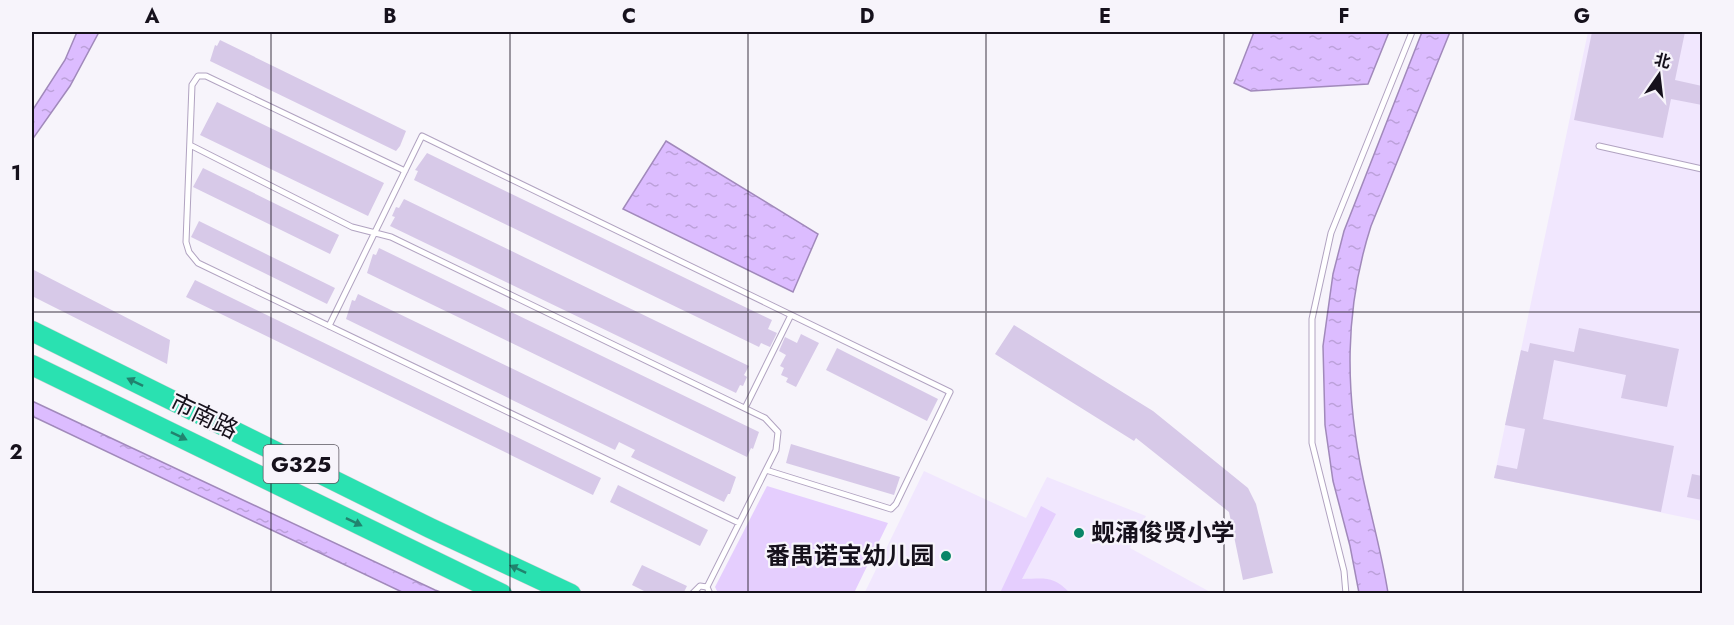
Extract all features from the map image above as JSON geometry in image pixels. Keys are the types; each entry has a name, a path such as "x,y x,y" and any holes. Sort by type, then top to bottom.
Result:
{"highway":[{"name":"市南路","path":"32,331 430,528 571,594"},
{"name":"市南路","path":"32,365 502,594"}],"lane":[{"path":"1346,594 1344,571 1312,443 1312,319 1331,233 1412,32"},
{"path":"405,171 206,76 198,76 192,85 186,242 194,259 739,524"},
{"path":"329,326 422,136 950,392 896,504 891,509 766,470"},
{"path":"190,145 352,227 391,237 765,418 778,432 776,450 709,590 700,586 693,594"},
{"path":"1599,146 1702,168"},
{"path":"745,408 791,315"}],"shaded area":[{"path":"1588,32 1702,32 1702,521 1494,478"},
{"path":"924,471 1026,518 1047,477 1146,516 1130,548 1212,593 864,594"},
{"path":"767,486 888,523 854,593 718,593 715,587"},
{"path":"1041,506 1056,514 1022,579 1053,581 1070,593 1000,593"}],"water":[{"path":"77,32 99,32 70,86 32,140 32,111 65,60"},
{"path":"1254,32 1389,32 1368,84 1251,91 1234,83"},
{"path":"1422,32 1450,32 1371,226 1362,257 1352,320 1351,383 1357,446 1388,593 1359,593 1350,546 1333,481 1325,425 1323,346 1333,274 1344,231"},
{"path":"666,141 818,234 793,292 623,209"},
{"path":"32,401 443,593 404,593 32,416"}],"building":[{"path":"1592,32 1685,32 1675,80 1702,86 1702,105 1671,99 1663,138 1574,120"},
{"path":"220,40 406,131 400,146 396,151 210,61 215,45 217,46"},
{"path":"217,102 384,183 368,216 200,135"},
{"path":"427,153 772,320 768,329 777,333 770,347 761,343 759,347 414,180 418,171 415,170"},
{"path":"203,168 339,235 330,254 193,187"},
{"path":"404,199 749,366 744,375 747,377 743,386 740,385 736,393 390,226 395,217 392,216 396,207 399,208"},
{"path":"199,221 335,288 327,304 191,237"},
{"path":"379,248 759,432 753,449 751,448 747,457 367,273 373,254 376,255"},
{"path":"32,269 170,340 167,364 32,296"},
{"path":"195,280 601,478 593,495 186,297"},
{"path":"358,294 736,477 730,494 724,502 631,457 635,450 619,442 615,450 346,319 352,300 355,301"},
{"path":"1014,325 1153,411 1248,488 1256,504 1273,573 1243,580 1229,512 1136,438 1134,441 995,354"},
{"path":"1579,328 1679,349 1667,407 1621,398 1626,375 1554,360 1543,419 1674,446 1661,512 1494,478 1497,465 1517,469 1525,429 1505,425 1521,350 1528,352 1530,343 1574,352"},
{"path":"801,334 819,343 796,387 786,382 788,378 781,375 784,368 780,366 786,355 779,351 785,337 797,343"},
{"path":"837,348 938,399 927,421 826,370"},
{"path":"791,444 900,477 894,495 786,463"},
{"path":"1692,474 1702,476 1702,500 1687,497"},
{"path":"618,485 708,530 700,546 610,502"},
{"path":"642,565 687,586 683,594 650,594 632,585"}],"place":[{"name":"蚬涌俊贤小学","path":"1079,533"},
{"name":"番禺诺宝幼儿园","path":"946,556"}]}
